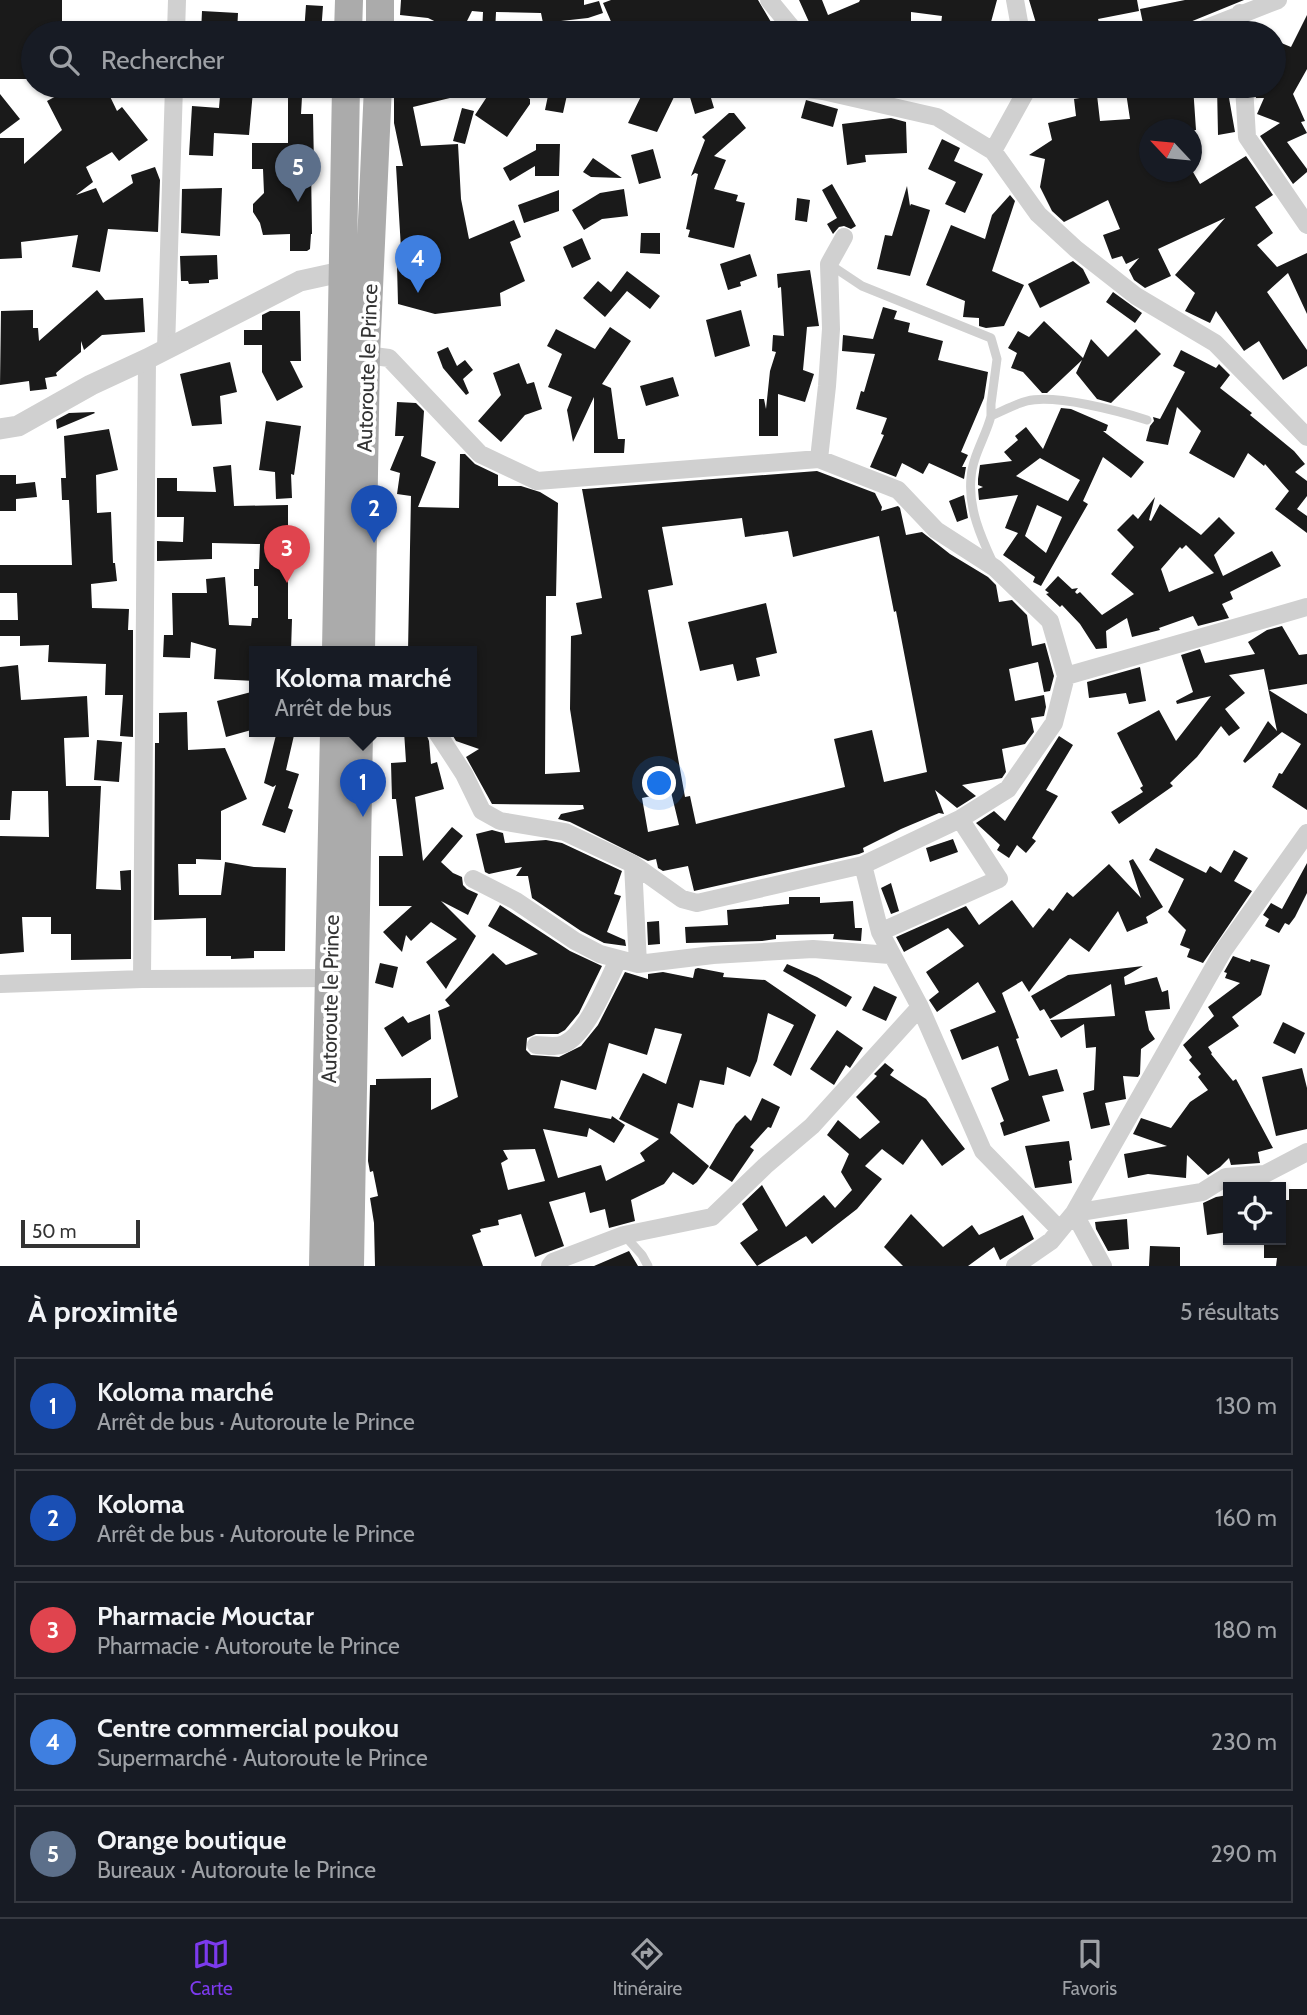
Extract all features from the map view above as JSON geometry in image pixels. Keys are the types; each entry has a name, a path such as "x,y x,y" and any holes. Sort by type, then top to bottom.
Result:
{"main road":[{"path":"348,21 349,0"},
{"path":"380,0 380,21"},
{"name":"Autoroute le Prince","path":"335,646 346,98"},
{"name":"Autoroute le Prince","path":"361,646 366,355 377,98"},
{"name":"Autoroute le Prince","path":"323,1266 334,737"},
{"name":"Autoroute le Prince","path":"350,1266 359,737"}],"street":[{"path":"176,21 177,0"},
{"path":"769,0 786,21"},
{"path":"1015,0 1019,21"},
{"path":"1222,21 1278,0"},
{"path":"1240,13 1240,21"},
{"path":"142,979 157,354 173,98"},
{"path":"862,98 937,117 993,151 1038,214 1076,249 1136,296 1215,343 1307,437"},
{"path":"993,151 1022,98"},
{"path":"1245,98 1247,137 1307,225"},
{"path":"818,459 831,329 829,264 844,237"},
{"path":"0,429 18,426 91,384 157,354 300,281 341,272"},
{"path":"366,355 389,358 480,454 537,481 818,459 898,490 936,530 995,568 1050,621 1066,676 1054,723 1008,789 960,819 863,865 697,903 682,899 633,864 565,832 500,821 482,811 464,774 440,737"},
{"path":"1066,676 1307,607"},
{"path":"880,932 999,880 960,819"},
{"path":"1014,1266 1051,1241 1074,1213 1223,951 1307,833"},
{"path":"633,864 638,964"},
{"path":"863,865 880,932 920,1007 983,1152 1059,1229"},
{"path":"473,879 516,901 575,942 618,960 638,964 713,955 813,949 890,955"},
{"path":"536,1045 562,1045 575,1036 592,1013 618,960"},
{"path":"0,984 142,979 330,978"},
{"path":"550,1266 553,1262 624,1235 712,1217 812,1126 920,1007"},
{"path":"1074,1213 1202,1192 1226,1177 1265,1174 1307,1152"},
{"path":"1074,1213 1103,1266"}],"lane":[{"path":"829,264 862,286 991,338 997,359 991,416 978,449 971,478 976,524 995,568"},
{"path":"991,416 1029,400 1121,411 1147,420"},
{"path":"624,1235 648,1266"}],"building":[{"path":"0,0 62,0 62,21 21,21 21,79 0,79"},
{"path":"401,0 584,0 584,5 599,1 603,13 588,18 561,21 543,21 541,13 496,12 496,21 483,21 483,12 472,11 467,21 434,21 400,15"},
{"path":"611,0 758,0 770,21 611,21 603,3"},
{"path":"799,0 822,0 828,15 860,0 997,0 991,21 941,21 942,16 911,12 911,21 809,21"},
{"path":"1029,0 1137,0 1139,11 1099,21 1035,21"},
{"path":"1185,0 1244,0 1192,21 1142,21 1140,9"},
{"path":"306,5 323,6 322,21 305,21"},
{"path":"202,11 238,13 238,21 202,21"},
{"path":"1307,15 1307,69 1293,94 1305,121 1301,122 1307,133 1287,142 1307,172 1293,184 1260,136 1280,123 1257,114 1264,98 1286,98 1286,45 1291,47"},
{"path":"0,94 20,119 0,134"},
{"path":"53,98 111,98 117,111 122,107 148,140 119,161 112,152 86,167 93,182 76,195 96,188 103,203 133,183 131,175 155,167 160,180 158,232 108,229 100,272 72,267 78,235 21,242 22,258 0,259 0,138 24,138 24,164 62,130 47,101"},
{"path":"220,98 252,98 249,135 214,133 213,156 189,155 192,106 219,108"},
{"path":"288,98 302,98 301,114 313,114 312,234 310,249 307,251 290,251 290,234 263,235 253,212 253,204 264,193 263,169 252,169 252,143 288,143"},
{"path":"394,98 450,98 413,107 421,146 458,144 461,199 469,239 514,220 521,237 510,242 525,281 500,293 501,306 435,314 398,304 397,265 402,265 396,166 403,166 394,123"},
{"path":"486,98 530,99 530,104 507,137 475,115"},
{"path":"548,98 566,98 563,113 545,110"},
{"path":"640,98 674,98 657,132 628,123"},
{"path":"690,98 711,98 714,108 695,114"},
{"path":"1097,98 1100,121 1130,119 1127,98 1194,98 1195,119 1139,119 1139,182 1200,184 1246,156 1273,195 1255,207 1273,233 1257,245 1277,267 1307,253 1307,314 1288,273 1267,292 1307,350 1307,366 1283,380 1259,341 1244,351 1216,311 1210,323 1185,311 1195,293 1175,275 1225,218 1158,249 1171,276 1145,288 1134,280 1129,270 1139,258 1126,264 1122,256 1112,259 1103,235 1120,229 1108,200 1064,222 1052,211 1040,187 1045,159 1029,155 1052,140 1048,123 1076,116 1074,99"},
{"path":"1217,98 1229,98 1235,132 1218,135"},
{"path":"806,100 838,109 833,127 801,118"},
{"path":"462,108 474,111 465,144 453,141"},
{"path":"729,113 734,113 746,128 714,156 726,160 714,189 738,195 736,201 745,203 734,248 688,237 690,230 686,229 698,174 691,176 705,140 702,137"},
{"path":"891,118 906,122 907,153 865,155 866,162 847,165 842,124"},
{"path":"942,139 960,148 954,161 983,174 965,213 945,204 956,182 928,169"},
{"path":"536,144 560,144 559,176 535,176 535,166 510,181 503,168 536,150"},
{"path":"653,149 661,178 639,184 631,155"},
{"path":"593,158 622,178 591,177 583,172"},
{"path":"832,184 856,226 851,229 839,227 833,234 827,224 837,218 822,190"},
{"path":"907,186 910,206 911,204 930,210 910,276 877,269 885,235 892,236"},
{"path":"222,188 220,236 181,233 182,189"},
{"path":"624,189 628,216 602,219 584,230 572,210 600,193"},
{"path":"559,190 559,211 524,223 518,205"},
{"path":"1010,195 1015,201 992,271 1024,285 1004,326 986,328 979,326 979,318 963,317 965,301 926,285 951,225 985,239 992,215"},
{"path":"797,198 810,200 807,222 795,220"},
{"path":"641,233 660,233 660,254 640,253"},
{"path":"582,238 591,259 572,268 563,247"},
{"path":"750,254 757,276 728,290 720,264"},
{"path":"217,255 218,279 209,280 209,283 189,284 188,281 181,281 180,256"},
{"path":"1073,261 1083,269 1090,283 1040,308 1028,284"},
{"path":"810,270 819,326 807,327 803,370 814,374 805,402 778,394 778,436 759,436 759,399 764,399 766,409 770,371 776,352 772,351 773,335 784,336 781,287 778,288 777,274"},
{"path":"627,271 660,296 650,309 627,291 605,317 583,298 598,281 611,292"},
{"path":"97,290 105,300 143,298 145,332 102,335 84,350 81,341 81,352 56,373 57,376 45,378 47,389 30,391 29,381 0,385 1,311 33,310 33,328 38,328 39,341"},
{"path":"1113,292 1142,313 1135,323 1106,302"},
{"path":"883,307 897,311 894,319 910,323 908,332 943,341 938,360 988,372 984,398 961,452 968,455 962,467 966,467 964,479 929,463 923,474 902,463 896,477 870,467 884,435 881,434 887,418 856,409 875,354 842,351 843,335 873,339"},
{"path":"741,310 750,346 715,357 706,320"},
{"path":"270,311 300,311 301,361 290,361 303,387 277,401 262,372 262,345 244,345 244,330 262,330 262,315"},
{"path":"1044,321 1083,358 1091,339 1108,357 1136,329 1161,354 1111,403 1097,399 1076,373 1082,360 1047,393 1042,393 1023,372 1011,368 1017,353 1008,348 1018,331 1029,337"},
{"path":"610,327 631,341 602,384 611,388 618,439 625,439 624,453 594,453 594,397 573,442 567,410 572,397 548,387 562,354 547,346 556,329 595,349"},
{"path":"448,347 457,366 465,360 473,370 463,379 469,393 466,395 443,368 437,352"},
{"path":"1181,350 1216,368 1219,364 1230,375 1220,388 1252,413 1250,415 1294,451 1305,464 1295,472 1307,481 1307,496 1297,509 1307,516 1307,533 1275,509 1289,491 1265,464 1264,466 1248,453 1234,478 1189,453 1201,431 1177,407 1168,445 1146,441 1153,417 1160,419 1185,372 1173,366"},
{"path":"230,362 237,392 220,396 222,424 192,426 180,374"},
{"path":"519,363 527,384 534,382 542,409 525,415 501,442 478,421 501,395 493,373"},
{"path":"673,377 679,396 646,406 640,386"},
{"path":"397,402 416,403 424,411 421,456 436,462 418,507 459,508 460,454 465,454 475,464 498,475 498,486 521,486 540,492 558,503 556,596 546,596 545,774 580,772 570,709 571,636 582,634 576,603 602,598 582,489 817,471 875,493 882,507 881,511 898,506 900,508 906,535 922,532 950,554 988,577 996,585 999,602 1012,600 1027,615 1032,646 1045,643 1054,676 1050,691 1044,692 1038,662 1009,669 1015,701 1044,695 1044,716 1031,718 1034,732 1025,744 1002,749 1006,772 1002,778 962,785 976,796 957,808 935,790 944,814 939,813 901,829 863,848 864,852 694,891 688,866 663,871 658,868 656,859 648,861 570,822 558,819 561,814 584,809 583,805 492,804 466,757 479,749 456,741 454,737 477,737 477,646 408,646 411,496 397,494 400,473 390,470 404,436 395,436","holes":["742,518 745,537 788,531 793,557 879,536 927,772 884,782 872,730 834,739 845,787 696,824 690,796 685,797 648,590 673,585 662,527","671,792 679,825 648,832 642,798"]},
{"path":"1061,408 1071,409 1108,425 1106,431 1103,431 1144,462 1131,478 1103,457 1083,501 1088,504 1041,586 1033,582 1035,577 1003,555 1018,533 1005,528 1018,495 979,500 978,489 983,487 978,485 978,479 980,465 1012,461 1004,452 1018,440 1015,436 1026,427 1043,449","holes":["1040,458 1080,480 1068,501 1016,476","1037,505 1062,517 1046,553 1025,536"]},
{"path":"94,412 57,429 56,420 69,413"},
{"path":"266,421 301,426 294,475 291,474 292,498 276,499 275,472 259,470"},
{"path":"109,429 118,470 96,475 97,513 111,512 113,563 117,581 91,584 92,608 129,609 128,630 133,630 133,737 120,736 123,695 105,695 106,664 48,662 49,645 20,646 20,636 0,636 0,620 18,620 17,593 0,593 0,565 72,565 69,500 62,500 61,478 66,478 64,436"},
{"path":"231,465 234,506 288,505 288,619 292,619 291,646 249,646 249,681 214,679 216,649 191,642 190,658 163,657 164,635 173,635 172,593 207,593 206,579 225,577 229,625 251,626 252,618 258,618 258,586 254,586 254,569 259,569 260,544 212,543 212,559 157,561 157,541 183,542 184,517 157,517 157,478 177,478 177,491 216,492 213,467"},
{"path":"0,475 16,475 16,484 35,482 37,497 16,499 16,511 0,511"},
{"path":"964,495 968,518 957,522 949,501"},
{"path":"1155,497 1149,520 1151,521 1160,504 1201,535 1219,517 1235,533 1214,555 1223,576 1272,551 1281,566 1230,592 1233,599 1222,604 1229,618 1198,626 1193,616 1159,628 1160,630 1132,637 1127,618 1106,631 1107,648 1096,649 1080,624 1062,605 1060,607 1046,594 1049,593 1045,590 1058,576 1072,589 1078,588 1075,592 1080,592 1102,615 1134,594 1111,574 1134,547 1117,530 1133,514 1138,519","holes":["1186,545 1214,573 1169,592 1161,569 1180,547 1182,549"]},
{"path":"766,603 777,653 756,658 760,676 737,681 733,664 700,671 688,622"},
{"path":"1282,626 1299,655 1307,654 1307,684 1269,690 1307,714 1307,810 1272,787 1301,744 1282,732 1245,763 1243,761 1268,721 1277,731 1264,669 1229,675 1245,693 1225,709 1240,728 1229,736 1221,726 1197,757 1170,783 1173,786 1119,824 1111,812 1143,792 1140,788 1143,786 1117,733 1159,710 1176,741 1211,696 1177,704 1176,701 1193,692 1181,655 1200,649 1205,663 1255,654 1248,642 1267,630"},
{"path":"18,665 21,700 87,696 89,737 64,738 66,786 101,786 96,889 121,890 120,871 131,870 131,959 71,960 71,934 51,934 51,917 22,917 24,952 0,954 0,836 49,837 48,791 12,791 10,820 0,820 0,667"},
{"path":"1140,667 1146,701 1129,704 1126,693 1089,698 1087,682"},
{"path":"249,693 249,731 226,737 217,701"},
{"path":"187,712 188,750 225,748 247,799 221,811 221,860 196,859 196,864 178,864 179,895 221,895 225,862 254,867 286,868 285,951 254,951 254,958 206,956 206,918 154,920 155,743 159,743 159,713"},
{"path":"1059,736 1073,745 1046,790 1058,796 1032,838 1036,841 1026,853 1017,845 1009,858 997,850 1000,845 976,823 994,811 1005,821"},
{"path":"276,737 294,737 286,770 299,774 288,808 293,810 285,833 262,825 276,785 273,787 264,783"},
{"path":"404,737 427,737 431,764 437,762 444,789 415,797 423,861 452,827 463,836 441,862 462,877 463,885 467,889 478,894 468,915 441,901 476,936 446,989 426,962 457,939 431,922 411,941 406,935 402,952 383,932 412,906 379,906 379,856 403,856 396,799 392,799 391,763 406,762"},
{"path":"97,740 122,742 119,782 94,780"},
{"path":"492,830 503,833 505,843 546,840 562,843 622,871 614,894 621,896 607,932 625,940 626,946 604,943 532,898 528,876 516,876 522,867 489,874 485,872 476,834"},
{"path":"953,839 958,852 930,862 926,848"},
{"path":"1156,848 1206,873 1210,866 1221,873 1234,850 1248,858 1234,881 1252,891 1203,963 1187,957 1190,949 1180,945 1186,930 1168,912 1184,879 1149,860"},
{"path":"1133,859 1163,907 1146,917 1148,923 1127,932 1118,911 1089,952 1070,938 1029,992 1022,981 1002,993 1019,1038 1016,1039 1029,1076 1057,1069 1064,1091 1042,1096 1050,1121 1004,1136 1000,1123 1004,1121 991,1088 1009,1080 998,1046 962,1060 950,1030 996,1012 978,982 937,1012 929,1000 939,992 926,972 964,946 948,928 904,952 896,937 966,906 979,925 1012,900 1033,928 1049,908 1053,911 1067,892 1073,897 1109,864 1141,898 1129,861"},
{"path":"1307,863 1307,893 1295,917 1289,925 1285,923 1279,933 1265,926 1269,919 1263,915 1271,903 1282,909"},
{"path":"891,883 899,911 891,914 881,888"},
{"path":"789,897 820,897 820,903 853,901 855,928 862,928 861,941 833,939 834,934 776,935 776,939 762,941 686,943 685,927 728,925 727,910 789,904"},
{"path":"500,905 570,951 602,966 579,1013 565,1030 558,1034 536,1034 527,1038 526,1050 531,1055 559,1057 581,1046 598,1025 625,972 648,979 648,974 663,972 693,978 695,969 698,968 724,973 723,977 765,980 816,1015 791,1076 773,1065 794,1025 768,1013 757,1061 750,1077 727,1067 724,1085 700,1080 693,1108 678,1103 670,1133 709,1166 693,1185 673,1172 664,1184 631,1200 635,1221 609,1228 605,1209 590,1213 585,1192 549,1202 564,1246 535,1257 521,1214 498,1220 499,1225 480,1229 481,1232 472,1235 483,1266 375,1266 374,1223 370,1198 378,1196 368,1161 370,1085 376,1085 376,1079 431,1078 431,1110 458,1097 438,1011 450,1006 445,1000 493,953 506,965 538,954 488,926","holes":["655,1028 682,1034 666,1084 643,1073 619,1119 659,1139 640,1153 645,1161 606,1181 601,1165 558,1178 543,1129 587,1137 589,1128 614,1143 625,1125 612,1116 611,1119 554,1108 561,1080 596,1090 609,1043 647,1055","535,1149 545,1181 508,1190 501,1163 508,1159 503,1150"]},
{"path":"659,921 660,944 648,945 647,922"},
{"path":"1233,956 1270,965 1261,995 1232,1017 1239,1026 1208,1047 1233,1081 1236,1079 1273,1148 1258,1152 1260,1163 1231,1165 1229,1158 1208,1175 1187,1155 1186,1178 1148,1174 1128,1178 1124,1154 1167,1146 1133,1134 1141,1118 1171,1128 1190,1102 1208,1090 1198,1077 1201,1074 1189,1060 1192,1057 1183,1045 1214,1016 1208,1007 1240,983 1225,978 1227,973 1224,972"},
{"path":"380,963 398,967 393,988 375,983"},
{"path":"787,964 852,997 846,1007 783,971"},
{"path":"1143,966 1124,977 1125,985 1157,977 1162,992 1168,990 1170,1009 1145,1011 1149,1030 1155,1039 1141,1049 1140,1074 1138,1077 1123,1076 1126,1099 1105,1103 1110,1125 1091,1129 1083,1093 1094,1090 1096,1047 1086,1048 1084,1024 1061,1038 1050,1020 1115,1016 1111,984 1050,1019 1044,1009 1040,1011 1031,996 1068,975"},
{"path":"874,986 897,997 886,1021 862,1010"},
{"path":"430,1014 431,1039 402,1057 384,1028 403,1016 408,1023"},
{"path":"1283,1022 1305,1033 1295,1054 1273,1043"},
{"path":"837,1030 863,1048 850,1068 846,1065 834,1085 810,1069"},
{"path":"885,1063 894,1070 890,1075 926,1099 965,1149 942,1166 922,1139 903,1165 882,1149 865,1166 882,1179 857,1209 812,1244 806,1236 757,1266 740,1243 758,1230 742,1204 762,1185 786,1227 824,1195 835,1208 852,1190 841,1172 849,1154 827,1135 838,1120 860,1139 880,1122 856,1097 877,1076 874,1074"},
{"path":"1302,1068 1307,1088 1307,1129 1276,1136 1262,1077"},
{"path":"762,1098 780,1107 771,1128 768,1127 750,1147 754,1150 732,1182 709,1168 736,1124 745,1115 751,1121"},
{"path":"1069,1141 1072,1183 1035,1188 1025,1146"},
{"path":"1289,1189 1307,1189 1307,1266 1276,1266 1277,1258 1264,1258 1264,1245 1286,1245 1286,1200 1289,1200"},
{"path":"1223,1196 1223,1233 1207,1235 1203,1203"},
{"path":"911,1214 943,1247 972,1225 979,1235 1023,1215 1034,1239 1000,1260 994,1247 968,1266 903,1266 884,1247"},
{"path":"1127,1219 1129,1249 1108,1251 1095,1222"},
{"path":"1150,1246 1180,1247 1180,1266 1149,1266"},
{"path":"629,1251 638,1266 594,1266"}],"place":[{"name":"Orange boutique","path":"298,202"},
{"name":"Centre commercial poukou","path":"418,293"},
{"name":"Koloma","path":"374,543"},
{"name":"Pharmacie Mouctar","path":"287,583"},
{"name":"Koloma marché","path":"363,817"}]}
